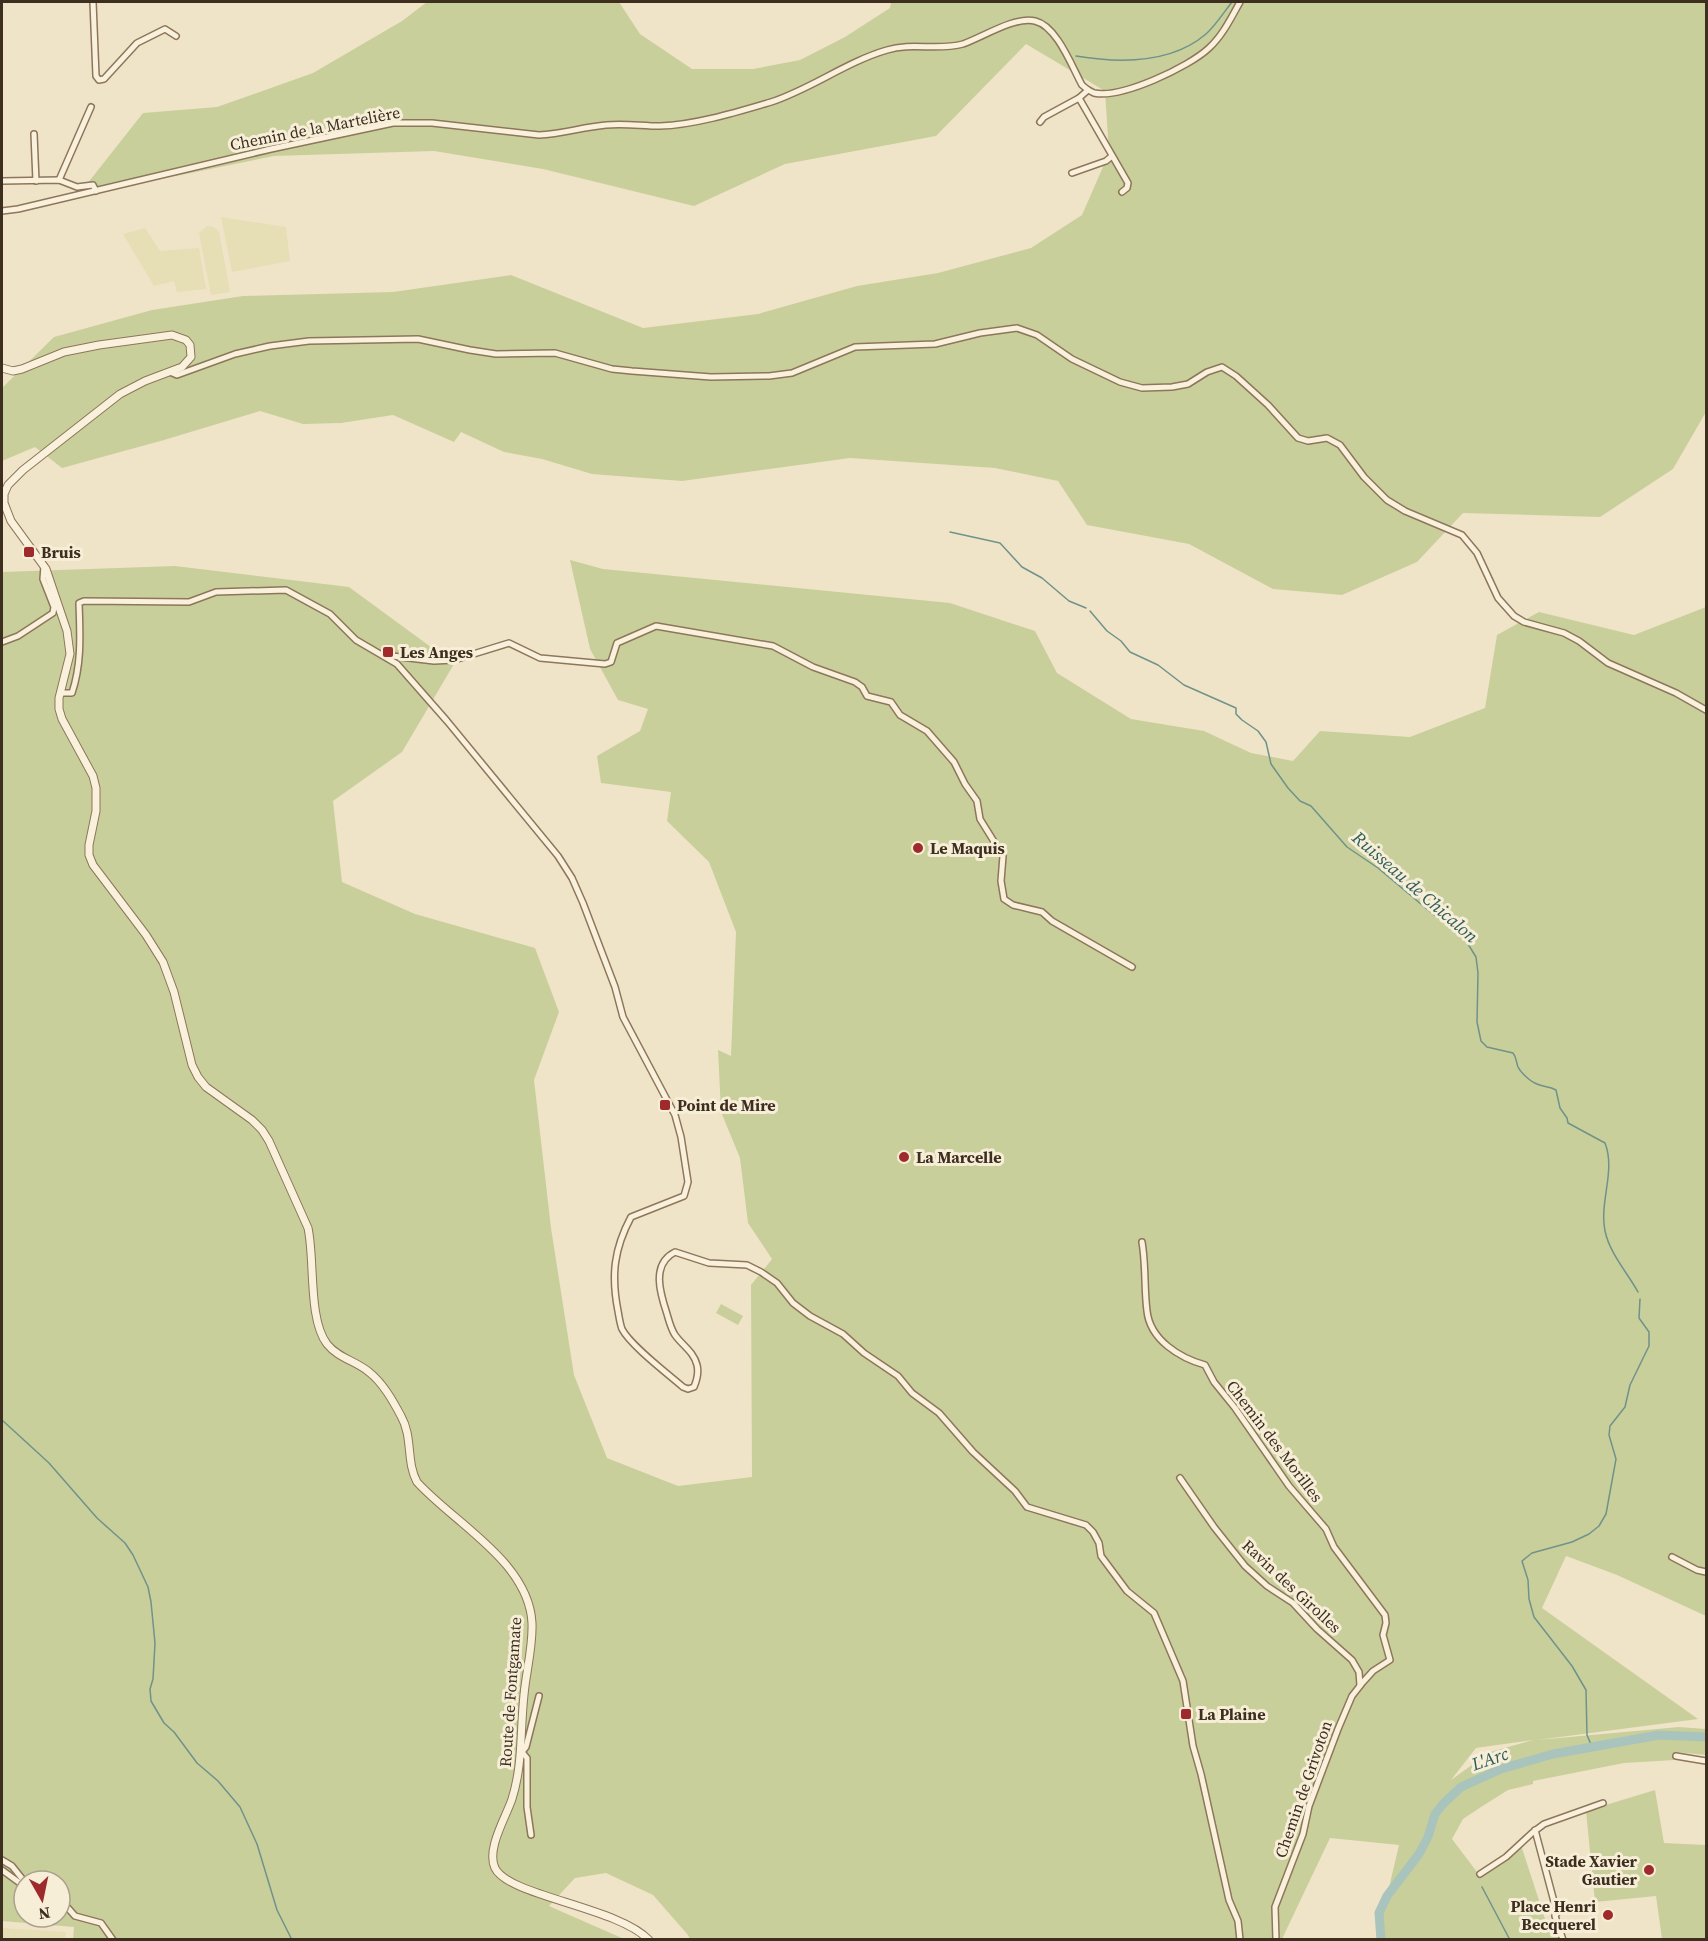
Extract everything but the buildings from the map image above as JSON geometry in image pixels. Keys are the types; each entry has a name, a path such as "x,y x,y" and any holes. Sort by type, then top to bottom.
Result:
{"street":[{"path":"93,2 96,76 99,80 104,79 137,43 165,29 177,36"},
{"path":"1040,122 1044,117 1079,98 1088,90 1095,93 1115,92 1183,67 1204,52 1221,34 1240,2"},
{"name":"Chemin de la Martelière","path":"2,211 393,123 432,123 552,135 608,124 660,126 682,123 772,102 795,93 842,68 884,51 908,46 951,47 1023,21 1038,21 1050,29 1082,85 1088,90"},
{"path":"1079,98 1128,183 1127,188 1122,192"},
{"path":"59,180 91,107"},
{"path":"34,134 36,181"},
{"path":"1072,173 1095,166 1112,156"},
{"path":"2,181 59,180 77,187 93,185 96,189"},
{"path":"170,372 177,375 245,351 286,343 418,339 496,354 555,354 612,369 711,377 769,376 792,373 855,347 935,344 980,333 1017,328 1037,335 1072,359 1125,384 1142,388 1188,384 1207,372 1222,367 1236,376 1268,405 1298,438 1308,441 1327,438 1340,445 1364,477 1387,500 1405,511 1462,535 1477,553 1498,598 1514,616 1524,622 1564,633 1579,640 1608,663 1677,693 1707,710"},
{"path":"2,368 22,369 75,349 163,336 186,340 192,351 191,357 201,367"},
{"name":"Route de Fontgamate","path":"191,357 182,368 145,381 109,401 23,470 8,485 4,503 6,512 51,578 70,643 59,709 62,719 87,764 96,788 97,800 89,845 93,865 163,962 174,992 188,1051 198,1077 217,1096 252,1120 269,1142 309,1228 316,1316 323,1338 336,1353 369,1372 384,1388 403,1418 412,1472 417,1482 493,1551 514,1578 527,1601 532,1625 524,1697 522,1752 516,1784 493,1850 495,1868 500,1875 516,1884 619,1920 636,1929 649,1940"},
{"path":"2,642 18,636 53,613 54,608 43,579 44,565"},
{"path":"60,693 72,693 78,676 81,649 79,603 84,601 189,602 216,592 286,590 330,614 356,640 397,664 558,856 572,878 615,987 623,1017 675,1115 688,1182 684,1196 631,1217 623,1231 614,1267 615,1296 622,1329 641,1350 682,1387 688,1389 694,1387 698,1377 697,1364 672,1330 661,1297 658,1279 661,1265 667,1256 675,1252 709,1263 747,1265 777,1283 794,1303 810,1316 843,1334 864,1353 897,1376 912,1393 939,1413 973,1452 1015,1491 1028,1507 1086,1526 1099,1544 1101,1556 1127,1592 1154,1613 1183,1681 1193,1746 1230,1900 1238,1921 1240,1940"},
{"path":"389,659 392,656 434,661 453,660 509,643 540,658 605,664 611,662 617,643 656,626 781,649 813,667 855,682 862,687 867,696 891,702 900,715 927,730 954,762 977,801 980,819 1000,849 1003,856 1001,881 1004,899 1013,905 1042,912 1060,926 1132,967"},
{"name":"Chemin des Morilles","path":"1142,1242 1149,1320 1162,1341 1181,1357 1205,1365 1289,1486 1326,1529 1338,1553 1385,1615 1383,1635 1390,1656 1388,1662"},
{"name":"Ravin des Girolles","path":"1180,1478 1245,1566 1267,1586 1293,1603 1317,1629 1353,1660 1359,1671 1360,1685"},
{"path":"1672,1557 1697,1570 1707,1572"},
{"name":"Chemin de Grivoton","path":"1276,1940 1275,1907 1303,1834 1309,1806 1324,1762 1352,1696 1373,1671 1388,1662"},
{"path":"531,1835 527,1807 527,1758 522,1752 526,1747 539,1696"},
{"path":"1676,1756 1707,1761"},
{"path":"1480,1874 1506,1857 1535,1830 1551,1820 1603,1803"},
{"path":"1535,1830 1557,1913 1555,1916 1563,1940"},
{"path":"2,1860 14,1869"},
{"path":"72,1913 75,1916 101,1923 113,1940"}],"shaded area":[{"path":"221,217 286,227 290,261 232,272"},
{"path":"207,226 214,227 219,232 230,292 211,295 199,233"},
{"path":"145,228 160,251 199,248 206,289 177,292 174,281 154,286 123,234"},
{"path":"2,1928 66,1932 65,1939 2,1939"}],"green space":[{"path":"427,2 619,2 640,34 692,69 753,69 800,60 845,37 890,8 891,2 1706,2 1706,412 1673,469 1600,517 1463,513 1417,562 1342,595 1273,589 1189,544 1087,525 1058,481 995,468 850,458 682,481 592,474 542,459 504,452 461,432 454,442 393,415 341,423 303,424 260,411 62,468 35,447 2,461 2,388 54,337 152,310 243,296 393,292 511,275 643,328 758,314 857,286 938,273 1031,248 1082,215 1109,153 1105,91 1026,44 936,136 785,164 694,206 543,169 434,151 274,156 161,179 83,189 143,113 217,107 313,73 402,21"},
{"path":"570,560 603,569 950,603 1035,631 1057,673 1131,719 1204,731 1251,753 1293,761 1320,731 1410,737 1485,708 1497,635 1539,612 1634,635 1706,607 1706,1616 1617,1575 1566,1556 1542,1608 1698,1719 1537,1740 1679,1727 1706,1729 1706,1755 1675,1752 1675,1760 1624,1763 1533,1781 1533,1784 1508,1790 1463,1819 1452,1839 1477,1872 1480,1873 1521,1845 1546,1922 1549,1925 1555,1925 1559,1939 1381,1939 1379,1913 1387,1896 1399,1845 1330,1838 1282,1939 690,1939 653,1895 606,1873 575,1878 549,1906 624,1939 73,1940 72,1869 12,1869 12,1922 2,1921 2,572 175,566 349,587 454,664 402,752 333,801 342,882 415,914 535,948 559,1012 534,1080 551,1228 574,1375 607,1458 678,1486 752,1477 751,1285 772,1259 748,1223 740,1158 721,1112 718,1050 731,1056 736,932 709,862 667,821 671,792 601,783 597,756 640,731 648,709 618,700 590,649","holes":["1533,1740 1490,1752 1451,1780 1476,1748"]},
{"path":"721,1304 743,1316 738,1325 716,1313"},
{"name":"Stade Xavier Gautier","path":"1655,1790 1664,1843 1706,1845 1706,1939 1662,1939 1656,1896 1595,1902 1586,1811"}],"waterway":[{"path":"1076,56 1126,60 1144,59 1177,51 1206,34 1232,2"},
{"name":"Ruisseau de Chicalon","path":"950,532 1000,543 1022,567 1042,578 1069,601 1086,608"},
{"name":"Ruisseau de Chicalon","path":"1090,611 1130,652 1158,665 1184,685 1236,708 1236,714 1258,731 1266,742 1271,764 1300,801 1311,806 1347,847 1378,868 1451,927 1468,944 1476,957 1477,1022 1481,1041 1487,1047 1513,1053 1518,1067 1526,1077 1535,1083 1556,1090 1560,1108 1568,1123 1605,1143 1609,1164 1604,1209 1605,1231 1615,1255 1638,1292"},
{"name":"Ruisseau de Chicalon","path":"1592,1747 1587,1735 1586,1690 1572,1666 1534,1617 1529,1599 1528,1580 1522,1561 1532,1553 1572,1542 1589,1534 1599,1526 1606,1514 1616,1459 1609,1435 1610,1426 1625,1407 1630,1385 1649,1346 1649,1332 1639,1318 1640,1299"},
{"path":"2,1420 49,1463 97,1518 125,1543 133,1555 148,1587 151,1602 155,1643 153,1679 150,1689 151,1701 164,1723 174,1732 197,1763 218,1781 240,1807 257,1844 277,1910 292,1940"},
{"name":"L'Arc","path":"1381,1940 1379,1913 1387,1896 1419,1854 1428,1837 1435,1814 1461,1787 1501,1769 1553,1754 1659,1735 1706,1737"},
{"path":"1482,1887 1510,1940"}],"place":[{"name":"Bruis","path":"29,552"},
{"name":"Les Anges","path":"388,652"},
{"name":"Le Maquis","path":"918,848"},
{"name":"Point de Mire","path":"665,1105"},
{"name":"La Marcelle","path":"904,1157"},
{"name":"La Plaine","path":"1186,1714"},
{"name":"Stade Xavier Gautier","path":"1649,1870"},
{"name":"Place Henri Becquerel","path":"1608,1915"}]}
